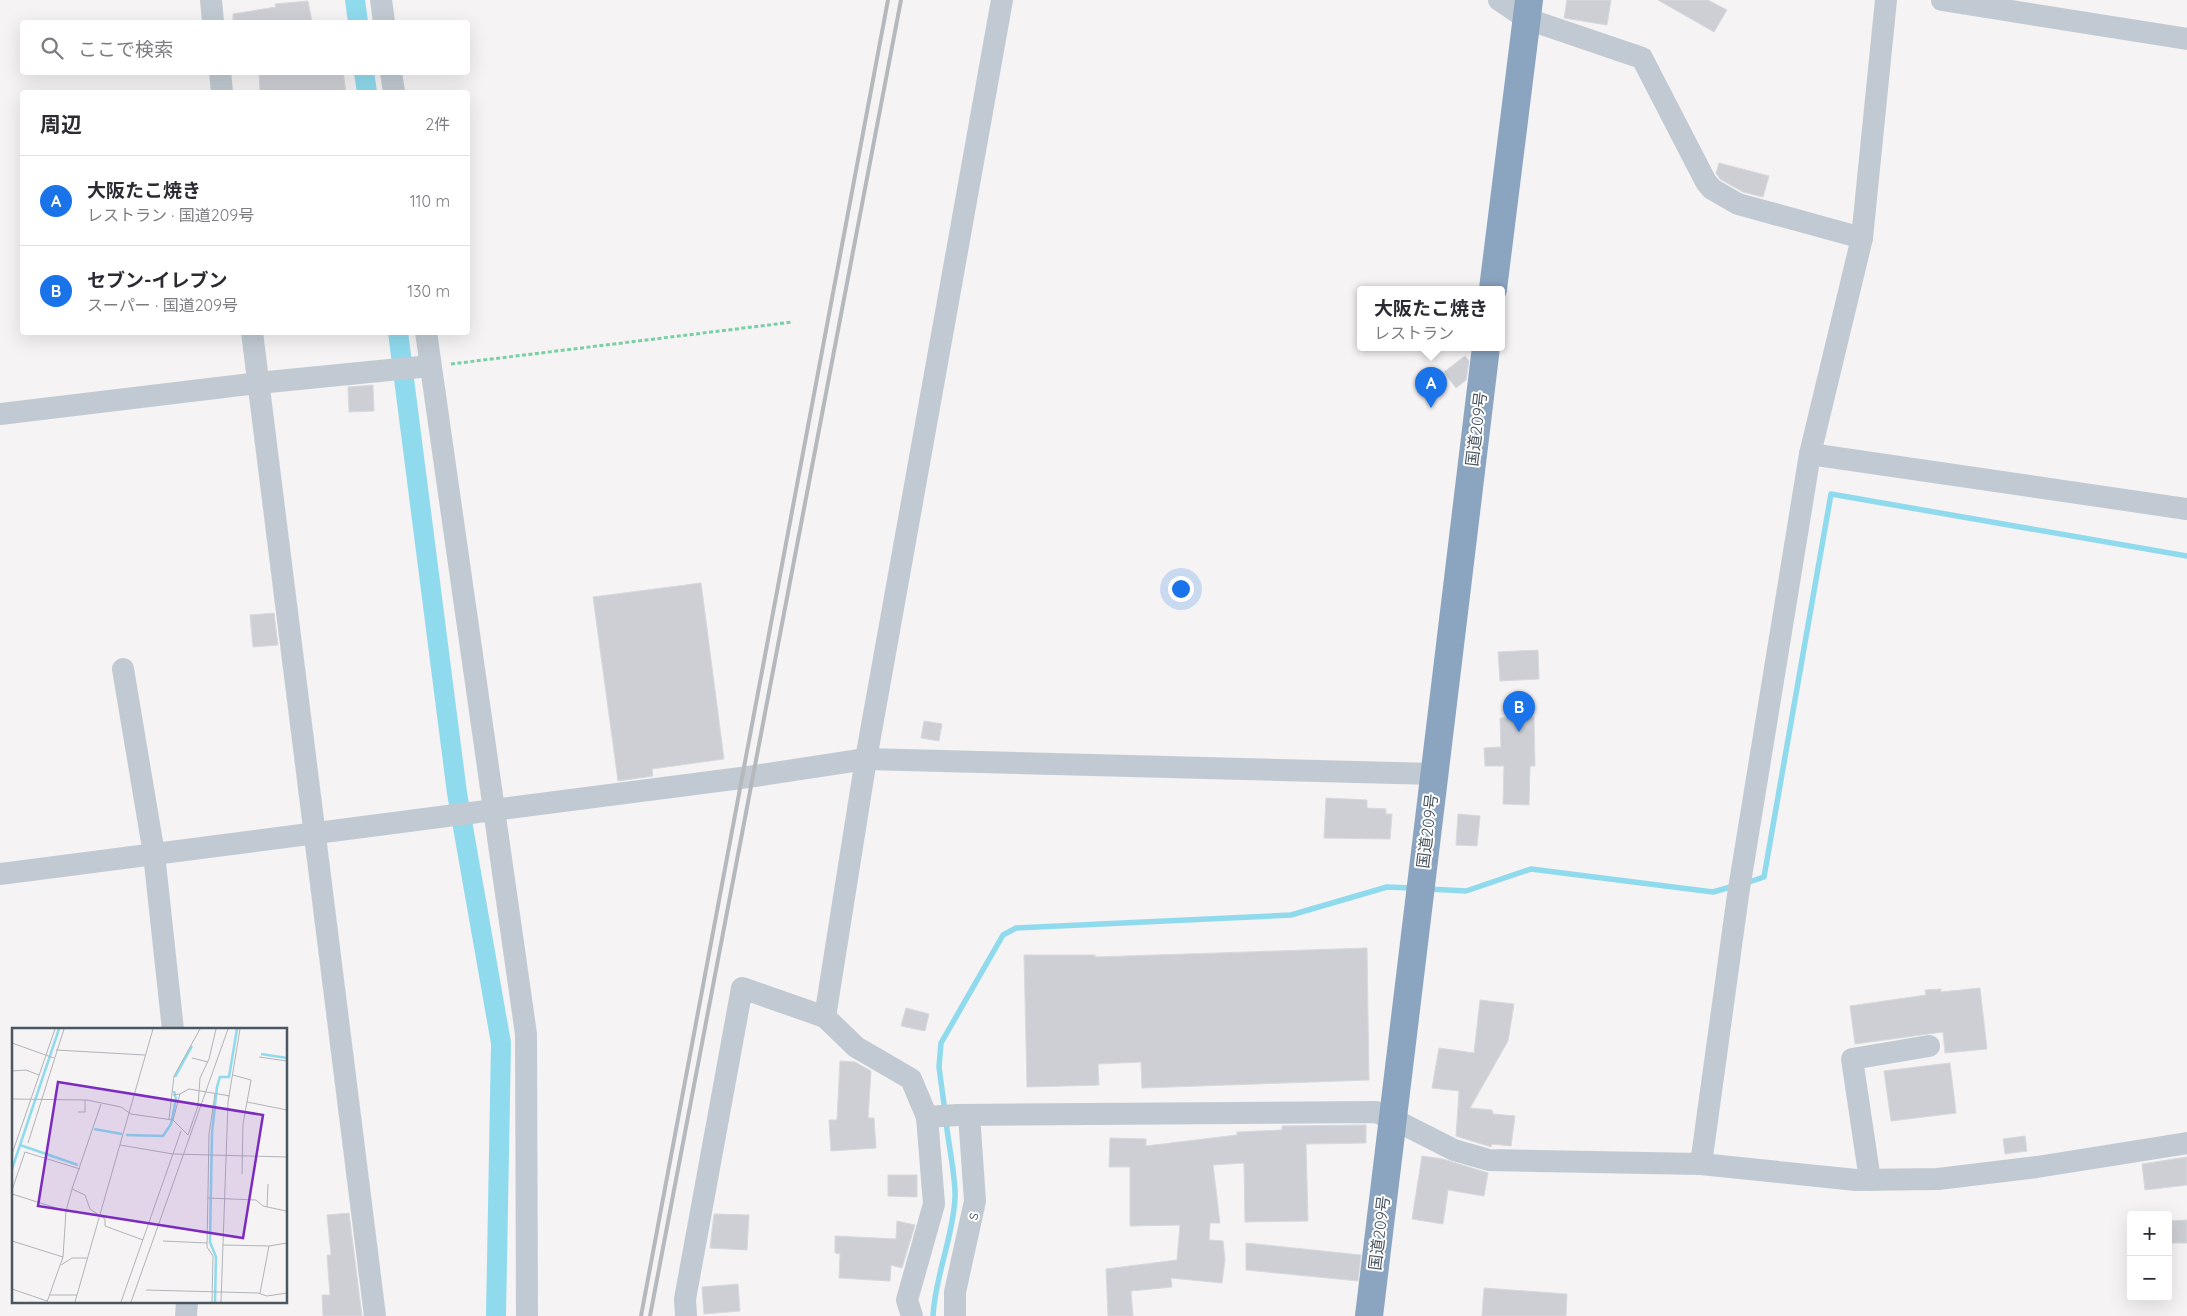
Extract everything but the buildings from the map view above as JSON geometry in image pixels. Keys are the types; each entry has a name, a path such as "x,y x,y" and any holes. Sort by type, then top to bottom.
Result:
{"highway":[{"path":"1493,286 1528,9"},
{"name":"国道209号","path":"1369,1316 1486,351"}],"street":[{"path":"210,0 213,20"},
{"path":"382,0 384,20"},
{"path":"825,1017 866,759 1002,0"},
{"path":"1499,0 1528,9 1642,58 1706,182 1712,189 1738,204 1862,238"},
{"path":"1701,1164 1740,886 1810,454 1862,238 1886,0"},
{"path":"1942,0 2187,39"},
{"path":"220,75 222,90"},
{"path":"391,75 394,90"},
{"path":"252,335 375,1316"},
{"path":"426,335 526,1034 527,1316"},
{"path":"0,414 258,383 430,366"},
{"path":"1810,454 2187,509"},
{"path":"123,669 154,854 172,1028"},
{"path":"0,874 741,778 866,759 1434,774"},
{"path":"686,1316 685,1299 742,988 825,1017 856,1047 911,1079 947,1116 1376,1112 1454,1150 1489,1160 1701,1164 1856,1180 1938,1179 2037,1167 2187,1143"},
{"path":"1870,1180 1852,1059 1929,1046"},
{"path":"912,1316 907,1300 934,1204 947,1116"},
{"name":"s","path":"947,1116 975,1201 955,1292 954,1316"}],"path":[{"path":"430,366 793,322"}],"waterway":[{"path":"355,0 358,20"},
{"path":"364,75 367,90"},
{"path":"398,335 457,793 501,1043 496,1316"},
{"path":"1746,883 1764,877 1831,494 2187,556"},
{"path":"1428,889 1466,891 1531,869 1713,892 1734,886"},
{"path":"945,1112 939,1067 941,1043 1003,935 1016,928 1291,915 1387,887 1413,888"},
{"path":"933,1316 937,1286 954,1213 954,1180 946,1121"}],"railway":[{"path":"641,1316 888,0"},
{"path":"650,1316 901,0"}],"place":[{"name":"大阪たこ焼き","path":"1431,408"},
{"name":"セブン-イレブン","path":"1519,732"}]}
